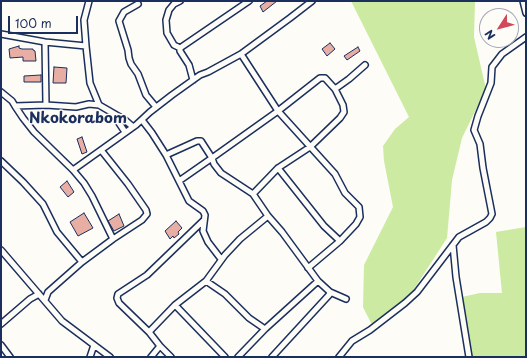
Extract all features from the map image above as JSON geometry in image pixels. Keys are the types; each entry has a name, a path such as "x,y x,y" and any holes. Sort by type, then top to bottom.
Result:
{"street":[{"path":"90,1 84,20 86,46 90,83 99,105"},
{"path":"180,1 174,4 169,10 166,20 167,33 174,44 180,48 180,52 189,65 193,80"},
{"path":"180,48 249,1"},
{"path":"73,170 133,127 156,107 200,75 240,54 312,1"},
{"path":"523,1 526,13"},
{"path":"138,4 124,12 119,21 131,64 138,74 146,95 156,107"},
{"path":"1,34 45,42 86,46"},
{"path":"339,357 352,341 370,330 417,292 459,237 486,222 490,218 492,214 480,144 474,130 491,83 492,68 502,54 511,46 526,37"},
{"path":"45,42 46,105"},
{"path":"240,54 278,110 335,174 345,193 359,207 360,217 356,224 340,241 308,268"},
{"path":"335,89 365,65"},
{"path":"179,181 320,78 325,78 335,89 343,105 344,112 340,118 310,147 278,168 253,194"},
{"path":"1,92 12,101 34,132 73,170 88,189 113,239"},
{"path":"15,106 46,105 76,107 89,104 99,105 133,127"},
{"path":"112,112 125,132"},
{"path":"142,120 166,155 189,201 203,211 205,215 203,221 203,231 208,242 221,259"},
{"path":"166,155 197,140 201,141 212,158 214,164 222,173 253,194 318,282 330,292 346,299"},
{"path":"45,300 48,292 82,262 142,220 147,214 128,184 101,150"},
{"path":"1,162 43,204 57,232 82,262"},
{"path":"278,168 324,226 340,241"},
{"path":"149,332 175,305 206,281 213,273 221,259 240,239 268,216"},
{"path":"171,357 119,302 117,298 118,294 146,275 203,221"},
{"path":"453,245 456,277 469,357"},
{"path":"2,253 62,321 110,357"},
{"path":"206,281 225,294 250,318 265,329"},
{"path":"238,357 265,329 318,282"},
{"path":"272,357 329,296 330,292"},
{"path":"1,324 30,299 39,294"},
{"path":"175,305 225,357"},
{"path":"1,345 10,357"},
{"path":"90,357 94,345"},
{"path":"151,357 160,346"}],"green space":[{"path":"351,1 475,1 474,37 486,89 462,138 452,180 447,238 407,300 375,326 371,323 363,307 364,265 393,207 384,161 383,146 395,129 409,117"},
{"path":"526,227 526,357 472,357 462,297 480,293 502,293 496,232"}],"building":[{"path":"267,1 277,1 263,12 260,6"},
{"path":"330,43 335,49 327,56 322,49"},
{"path":"19,46 19,48 22,49 33,49 35,51 36,61 23,61 23,57 10,58 9,49"},
{"path":"358,47 360,51 347,60 344,56"},
{"path":"54,67 67,68 66,83 53,83"},
{"path":"41,75 41,82 24,82 24,76"},
{"path":"82,137 87,152 82,154 77,139"},
{"path":"67,181 74,192 68,197 60,187"},
{"path":"84,213 93,228 78,236 70,222"},
{"path":"119,214 124,226 114,231 108,221"},
{"path":"176,221 182,228 178,232 179,234 170,239 165,231"}],"district":[{"name":"Nkokorabom","path":"78,119"}]}
